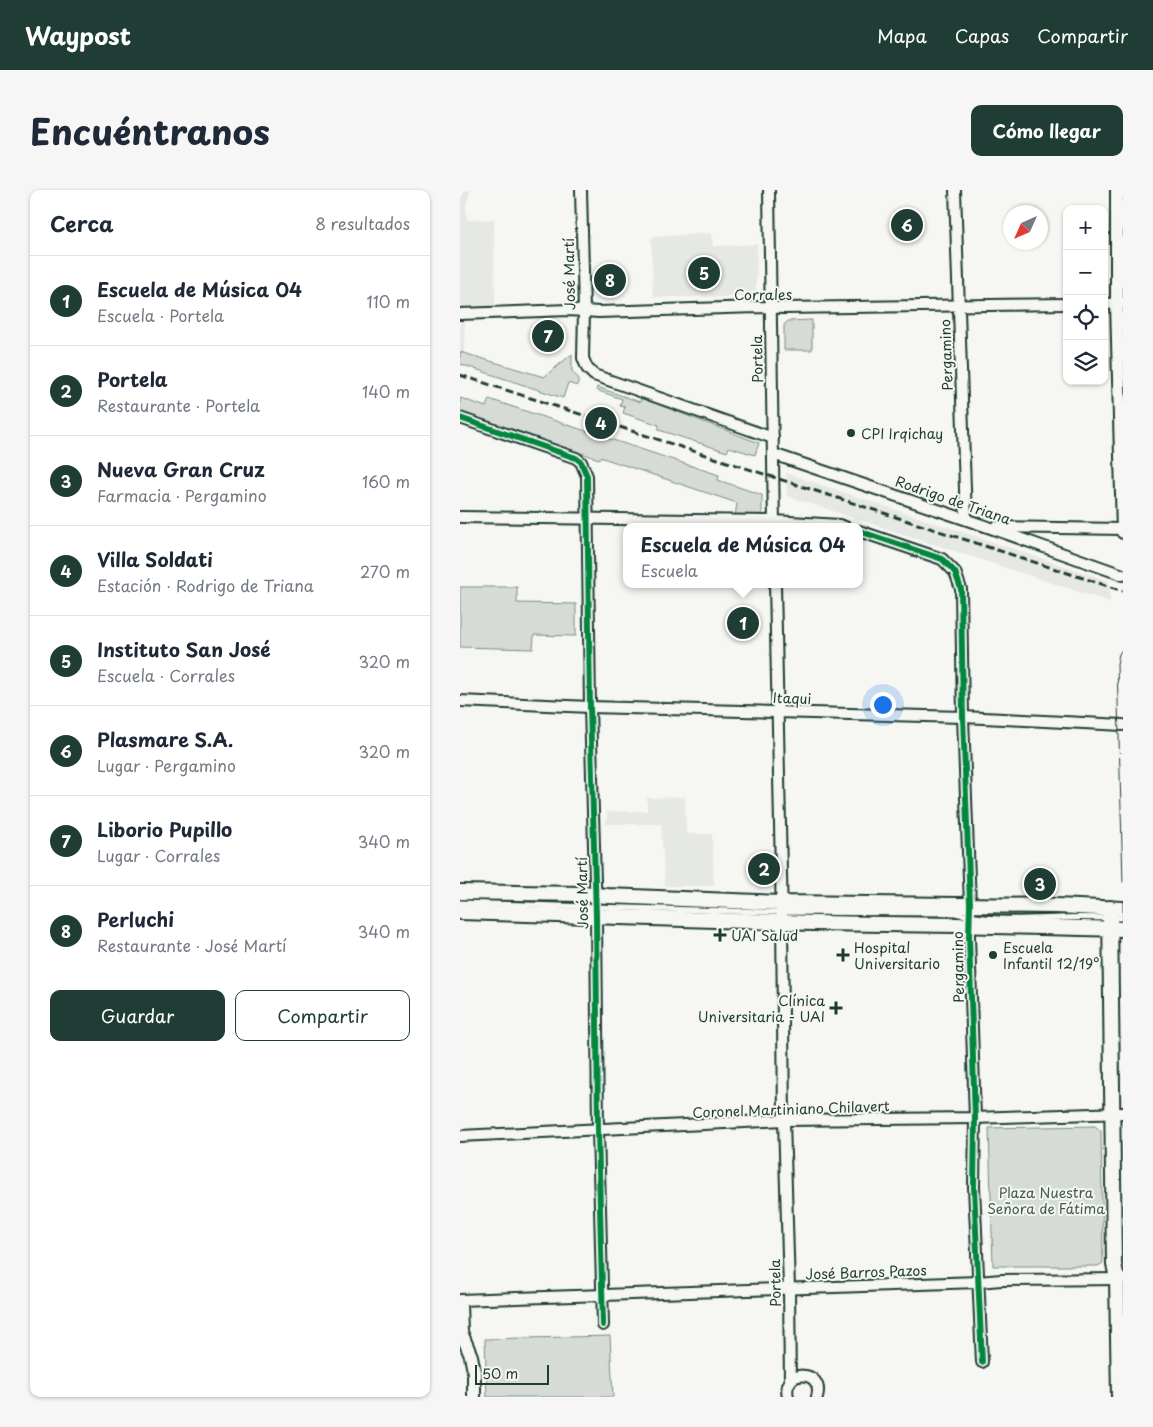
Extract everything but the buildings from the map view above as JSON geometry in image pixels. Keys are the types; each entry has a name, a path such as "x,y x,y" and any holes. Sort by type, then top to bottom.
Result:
{"main road":[{"path":"460,892 582,894 595,906 781,912 1116,918"},
{"path":"460,912 595,906 781,912 813,923 970,915 1116,918"},
{"path":"1116,918 1118,1114 1114,1264 1120,1279 1118,1397"}],"street":[{"name":"José Martí","path":"581,190 584,311 583,358 587,368 594,375 772,438"},
{"name":"Portela","path":"769,190 774,523"},
{"name":"Pergamino","path":"955,190 966,519"},
{"path":"988,527 1123,530 1117,190"},
{"name":"Corrales","path":"460,314 568,310 1063,304"},
{"name":"José Martí","path":"460,418 576,458 585,468 587,476 603,1325"},
{"name":"Rodrigo de Triana","path":"773,454 966,519 1123,575"},
{"path":"460,517 737,523"},
{"name":"Pergamino","path":"863,533 942,559 955,572 961,589 975,1118 974,1187 982,1362"},
{"name":"Portela","path":"775,588 784,1120 789,1288 790,1382 787,1392 788,1397"},
{"name":"Itaqui","path":"460,701 590,707 963,717 1123,725"},
{"name":"Coronel Martiniano Chilavert","path":"460,1136 784,1120 1118,1114"},
{"name":"José Barros Pazos","path":"460,1301 1001,1280 1120,1279"},
{"path":"460,1301 461,1334 471,1356 474,1371 474,1397"},
{"path":"790,1382 798,1376 809,1377 817,1384 817,1397"}],"lane":[{"path":"460,902 595,906"}],"shaded area":[{"path":"460,190 470,190 466,206 467,220 494,219 495,307 465,308 464,353 460,352"},
{"path":"712,233 713,246 757,244 756,291 750,297 653,297 651,237"},
{"path":"786,473 1109,581 1110,602 787,496"},
{"path":"685,797 686,834 712,834 714,886 665,886 661,824 606,824 607,812 647,811 647,798"}],"green space":[{"path":"812,320 812,350 784,350 784,325 788,321"},
{"path":"460,352 544,377 572,354 572,371 579,379 577,386 568,383 563,398 460,364"},
{"path":"597,387 640,402 641,398 759,443 755,455 729,447 727,452 659,430 659,425 623,413 625,407 620,406 622,399 596,390"},
{"path":"460,398 486,407 489,399 719,475 718,480 762,495 762,514 760,516 735,517 737,503 461,413"},
{"path":"460,587 517,587 517,603 576,604 576,636 534,635 533,649 460,647"},
{"name":"Plaza Nuestra Señora de Fátima","path":"1095,1126 1101,1131 1103,1263 1098,1266 993,1266 989,1128"},
{"path":"610,1336 613,1397 487,1397 485,1339"}],"tram line":[{"path":"1123,648 1119,654 1117,664 1123,882"},
{"path":"1123,901 1123,936"}],"railway":[{"path":"460,375 1123,591"}],"cycle path":[{"path":"460,418 576,458 581,462 587,476 603,1325"},
{"path":"863,532 942,559 955,572 961,589 975,1118 974,1187 982,1362"}],"place":[{"name":"Plasmare S.A.","path":"907,225"},
{"name":"Instituto San José","path":"704,273"},
{"name":"Perluchi","path":"610,280"},
{"name":"Liborio Pupillo","path":"548,336"},
{"name":"Villa Soldati","path":"601,423"},
{"name":"CPI Irqichay","path":"851,433"},
{"name":"Escuela de Música 04","path":"743,623"},
{"name":"Portela","path":"764,869"},
{"name":"Nueva Gran Cruz","path":"1040,884"},
{"name":"UAI Salud","path":"720,935"},
{"name":"Hospital Universitario","path":"843,955"},
{"name":"Escuela Infantil 12/19°","path":"993,955"},
{"name":"Clínica Universitaria - UAI","path":"836,1008"}]}
